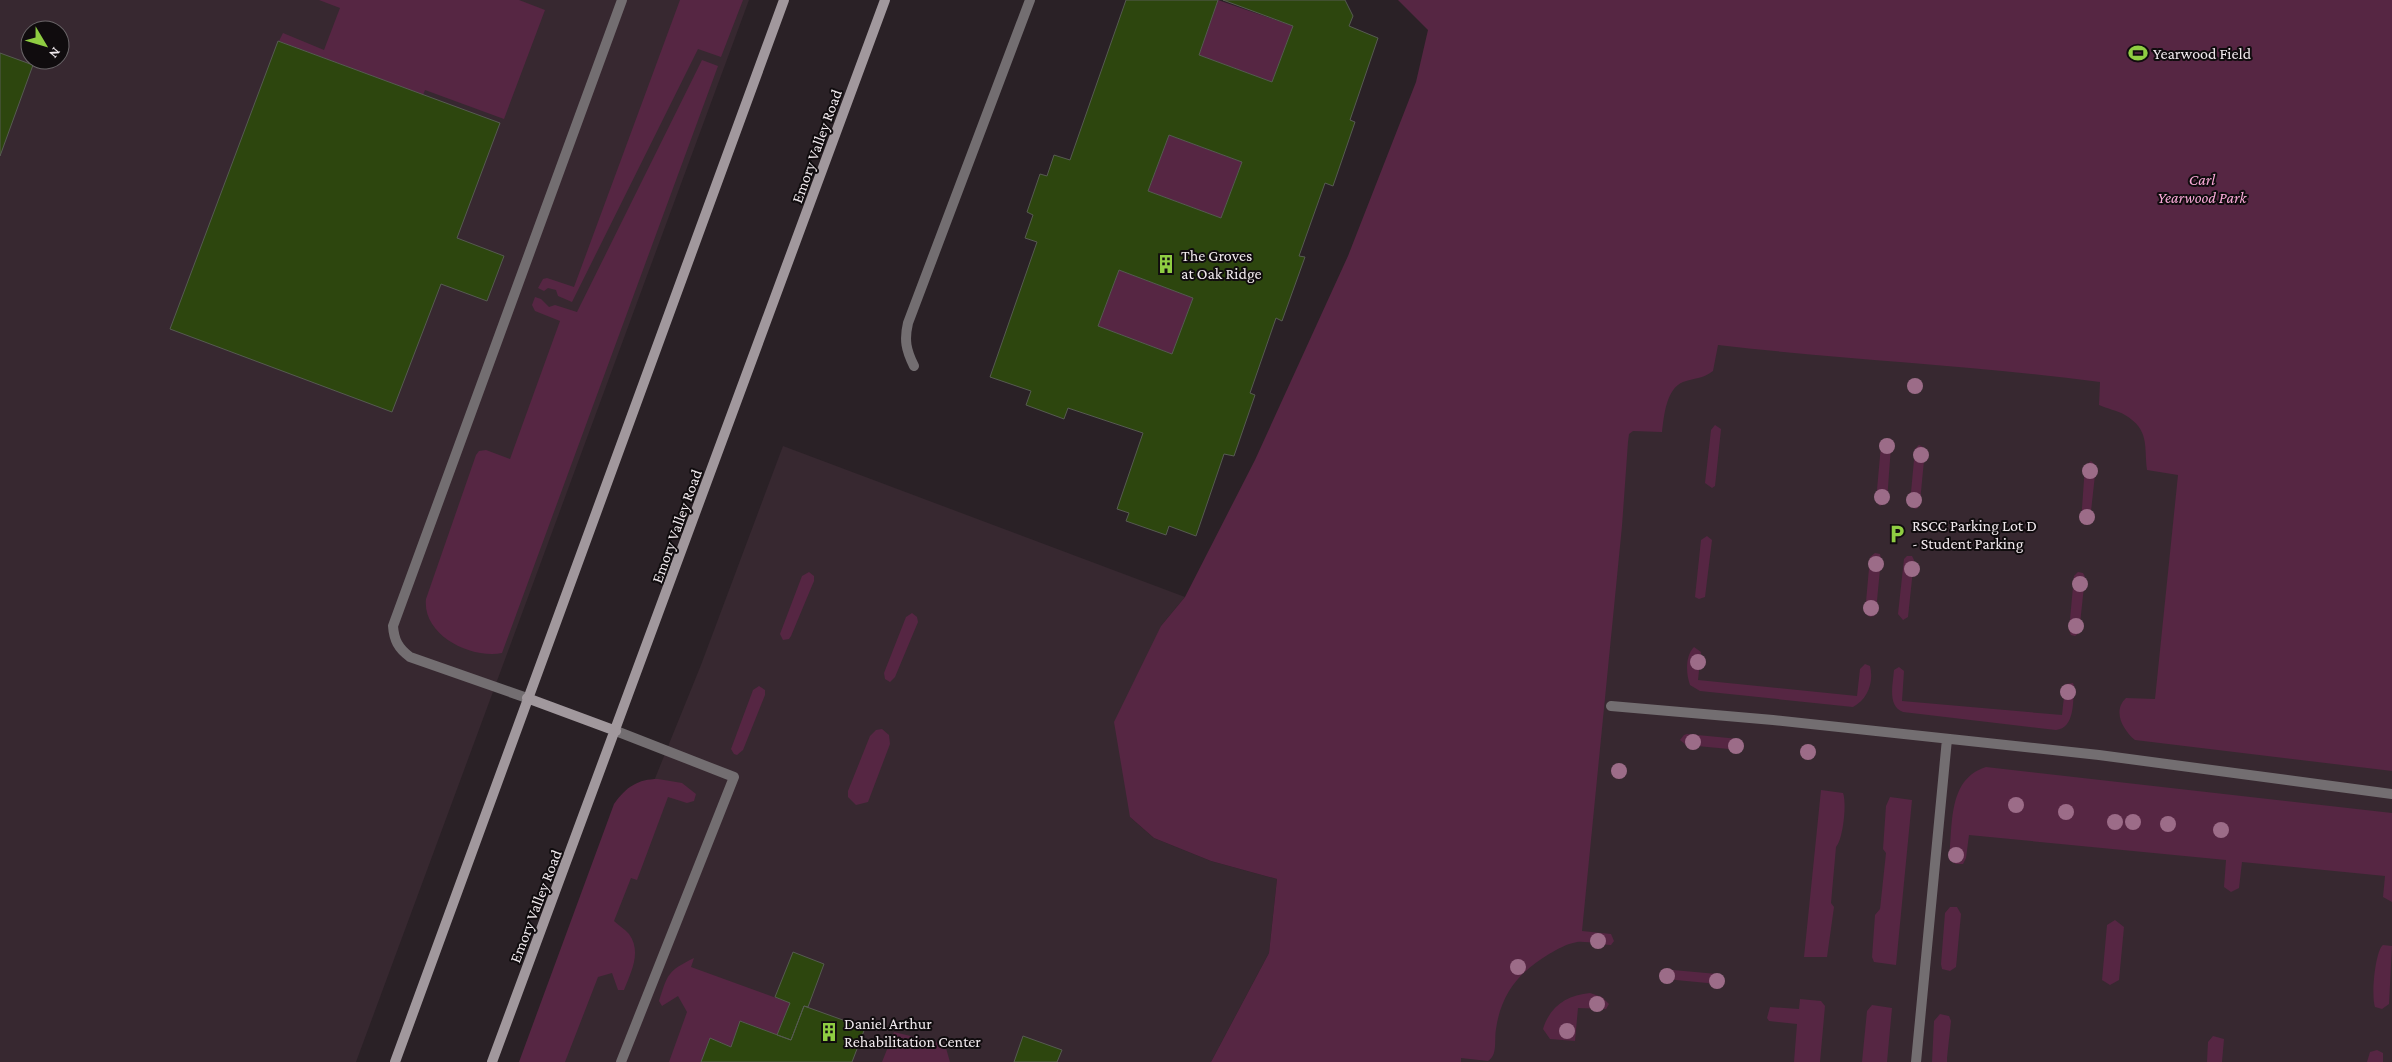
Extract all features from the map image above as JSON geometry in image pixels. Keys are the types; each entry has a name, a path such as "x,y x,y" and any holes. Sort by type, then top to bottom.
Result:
{"main road":[{"path":"395,1062 784,0"},
{"name":"Emory Valley Road","path":"492,1062 885,0"},
{"path":"527,698 616,731"}],"lane":[{"path":"527,698 410,657 401,650 394,638 393,626 622,0"},
{"path":"914,366 906,346 905,336 908,323 1030,0"},
{"path":"1610,706 1773,720 2099,755 2392,794"},
{"path":"616,731 734,776 621,1062"},
{"path":"1916,1062 1948,739"}],"shaded area":[{"path":"0,0 749,0 356,1062 0,1062"},
{"path":"1380,298 2392,400 2392,1062 1409,1062"},
{"path":"783,446 1185,597 1161,626 1130,817 1154,838 1211,861 1277,879 1269,953 1211,1062 547,1062 598,919 701,665"}],"green space":[{"path":"319,0 519,0 545,10 504,119 425,90 423,95 279,41 283,33 324,50 340,8"},
{"path":"680,0 743,0 721,57 698,49 572,302 558,296 556,290 548,288 544,291 538,288 543,279 547,278 574,287"},
{"path":"1218,0 1293,26 1272,82 1199,55"},
{"name":"Carl Yearwood Park","path":"1398,0 2392,0 2392,771 2135,740 2123,726 2120,709 2126,698 2155,699 2178,475 2147,470 2144,439 2139,427 2125,415 2099,405 2100,382 2005,371 1718,345 1713,371 1702,377 1683,382 1677,386 1669,397 1662,432 1633,431 1629,434 1622,526 1582,931 1611,934 1614,941 1611,945 1581,942 1569,944 1538,961 1520,976 1502,1005 1498,1016 1493,1055 1488,1061 1461,1058 1461,1062 1211,1062 1269,953 1277,879 1211,861 1154,838 1130,817 1114,722 1161,626 1185,597 1255,460 1348,256 1416,82 1428,30"},
{"path":"702,60 718,66 502,653 490,654 463,648 451,642 432,623 427,612 426,599 476,455 479,451 486,450 510,459 560,321 535,311 532,305 535,297 541,299 549,307 555,305 577,312"},
{"path":"1169,135 1242,162 1221,218 1148,191"},
{"path":"1119,270 1193,298 1172,354 1098,326"},
{"path":"1715,425 1721,429 1715,486 1712,488 1705,483 1711,430"},
{"path":"1885,441 1890,442 1891,446 1887,501 1880,506 1876,501 1881,445"},
{"path":"1919,445 1925,450 1920,502 1918,508 1915,509 1910,503 1915,449"},
{"path":"2091,461 2096,466 2090,520 2085,525 2081,522 2085,466"},
{"path":"1707,536 1712,540 1705,597 1699,599 1695,597 1701,540"},
{"path":"1875,553 1880,554 1881,559 1876,611 1874,616 1870,617 1865,613 1870,557"},
{"path":"1907,556 1912,556 1914,560 1908,617 1903,620 1898,614 1904,559"},
{"path":"809,572 814,576 814,581 791,636 789,639 783,640 780,634 802,576"},
{"path":"2078,572 2083,573 2085,577 2079,633 2075,636 2071,635 2069,630 2074,576"},
{"path":"912,613 917,617 918,622 895,677 890,682 885,679 884,673 906,617"},
{"path":"1694,647 1701,652 1698,680 1857,696 1860,669 1865,664 1870,666 1871,672 1869,690 1863,699 1853,707 1700,691 1690,685 1688,676 1687,665 1689,655"},
{"path":"1899,667 1904,671 1902,701 2062,715 2066,684 2073,683 2072,713 2067,724 2056,730 1903,712 1895,705 1892,694 1894,670"},
{"path":"759,686 765,690 765,695 743,750 737,755 734,754 731,749 753,690"},
{"path":"882,729 889,735 890,744 868,802 856,805 848,797 848,791 870,736 876,730"},
{"path":"1687,734 1739,739 1744,746 1740,750 1686,745 1680,740"},
{"path":"1986,767 2392,813 2392,902 2383,897 2385,876 2242,862 2239,888 2231,892 2224,887 2226,860 1969,835 1966,858 1963,864 1956,864 1949,860 1954,805 1964,782 1973,773"},
{"path":"658,779 682,783 696,794 694,801 687,803 668,797 637,880 631,878 614,921 626,930 635,948 634,962 624,990 618,990 612,973 598,977 565,1062 519,1062 614,804 623,793 638,782"},
{"path":"1821,790 1843,793 1845,805 1844,821 1841,837 1836,847 1831,903 1834,907 1827,957 1804,957"},
{"path":"1890,797 1912,800 1896,965 1874,962 1872,957 1875,915 1880,909 1886,853 1883,849 1886,806"},
{"path":"1950,907 1957,907 1961,914 1956,967 1950,971 1942,969 1941,964 1945,913"},
{"path":"2115,920 2124,927 2119,980 2110,985 2102,980 2107,925"},
{"path":"2383,945 2392,946 2389,1004 2382,1009 2375,1007 2373,994 2374,974 2380,949"},
{"path":"694,958 691,967 790,1003 777,1035 741,1021 731,1047 710,1038 701,1062 669,1062 687,1012 678,996 662,1006 659,1001 670,974 679,966"},
{"path":"1662,969 1717,974 1723,977 1718,984 1665,979 1659,976"},
{"path":"1590,993 1602,997 1609,1004 1606,1009 1578,1008 1575,1041 1550,1039 1543,1029 1555,1008 1560,1003 1574,996"},
{"path":"1800,999 1821,1001 1825,1006 1820,1062 1794,1062 1797,1024 1769,1021 1767,1018 1770,1007 1799,1009"},
{"path":"1872,1005 1892,1008 1887,1062 1862,1062 1867,1011"},
{"path":"1940,1014 1949,1016 1951,1021 1947,1062 1932,1062 1934,1021"},
{"path":"894,1032 939,1043 946,1048 950,1062 882,1062"},
{"path":"2213,1036 2224,1039 2222,1062 2207,1062 2208,1042"},
{"path":"2377,1050 2383,1053 2383,1062 2367,1062 2370,1052"}],"building":[{"name":"The Groves at Oak Ridge","path":"1126,0 1218,0 1199,55 1272,82 1293,26 1223,0 1345,0 1353,16 1349,26 1378,38 1350,120 1355,122 1333,186 1325,183 1299,256 1305,257 1282,321 1276,318 1250,393 1255,395 1234,456 1224,454 1196,536 1169,526 1166,535 1126,521 1129,513 1117,509 1143,433 1068,408 1064,419 1026,405 1031,391 990,377 1037,242 1025,238 1033,215 1027,212 1040,174 1047,176 1054,155 1070,160","holes":["1169,135 1242,162 1221,218 1148,191","1119,270 1193,298 1172,354 1098,326"]},
{"path":"278,41 500,123 457,238 504,256 487,301 441,284 392,412 170,329"},
{"path":"0,53 20,60 20,70 31,70 0,156"},
{"path":"793,952 824,964 808,1007 804,1006 791,1040 777,1035 790,1003 775,997"},
{"name":"Daniel Arthur Rehabilitation Center","path":"804,1006 865,1028 852,1062 701,1062 710,1038 731,1047 740,1021 791,1040"},
{"path":"1023,1036 1062,1050 1057,1062 1014,1062"}],"place":[{"name":"Yearwood Field","path":"2138,53"},
{"name":"The Groves at Oak Ridge","path":"1166,264"},
{"name":"RSCC Parking Lot D - Student Parking","path":"1897,534"},
{"name":"Daniel Arthur Rehabilitation Center","path":"829,1032"}]}
